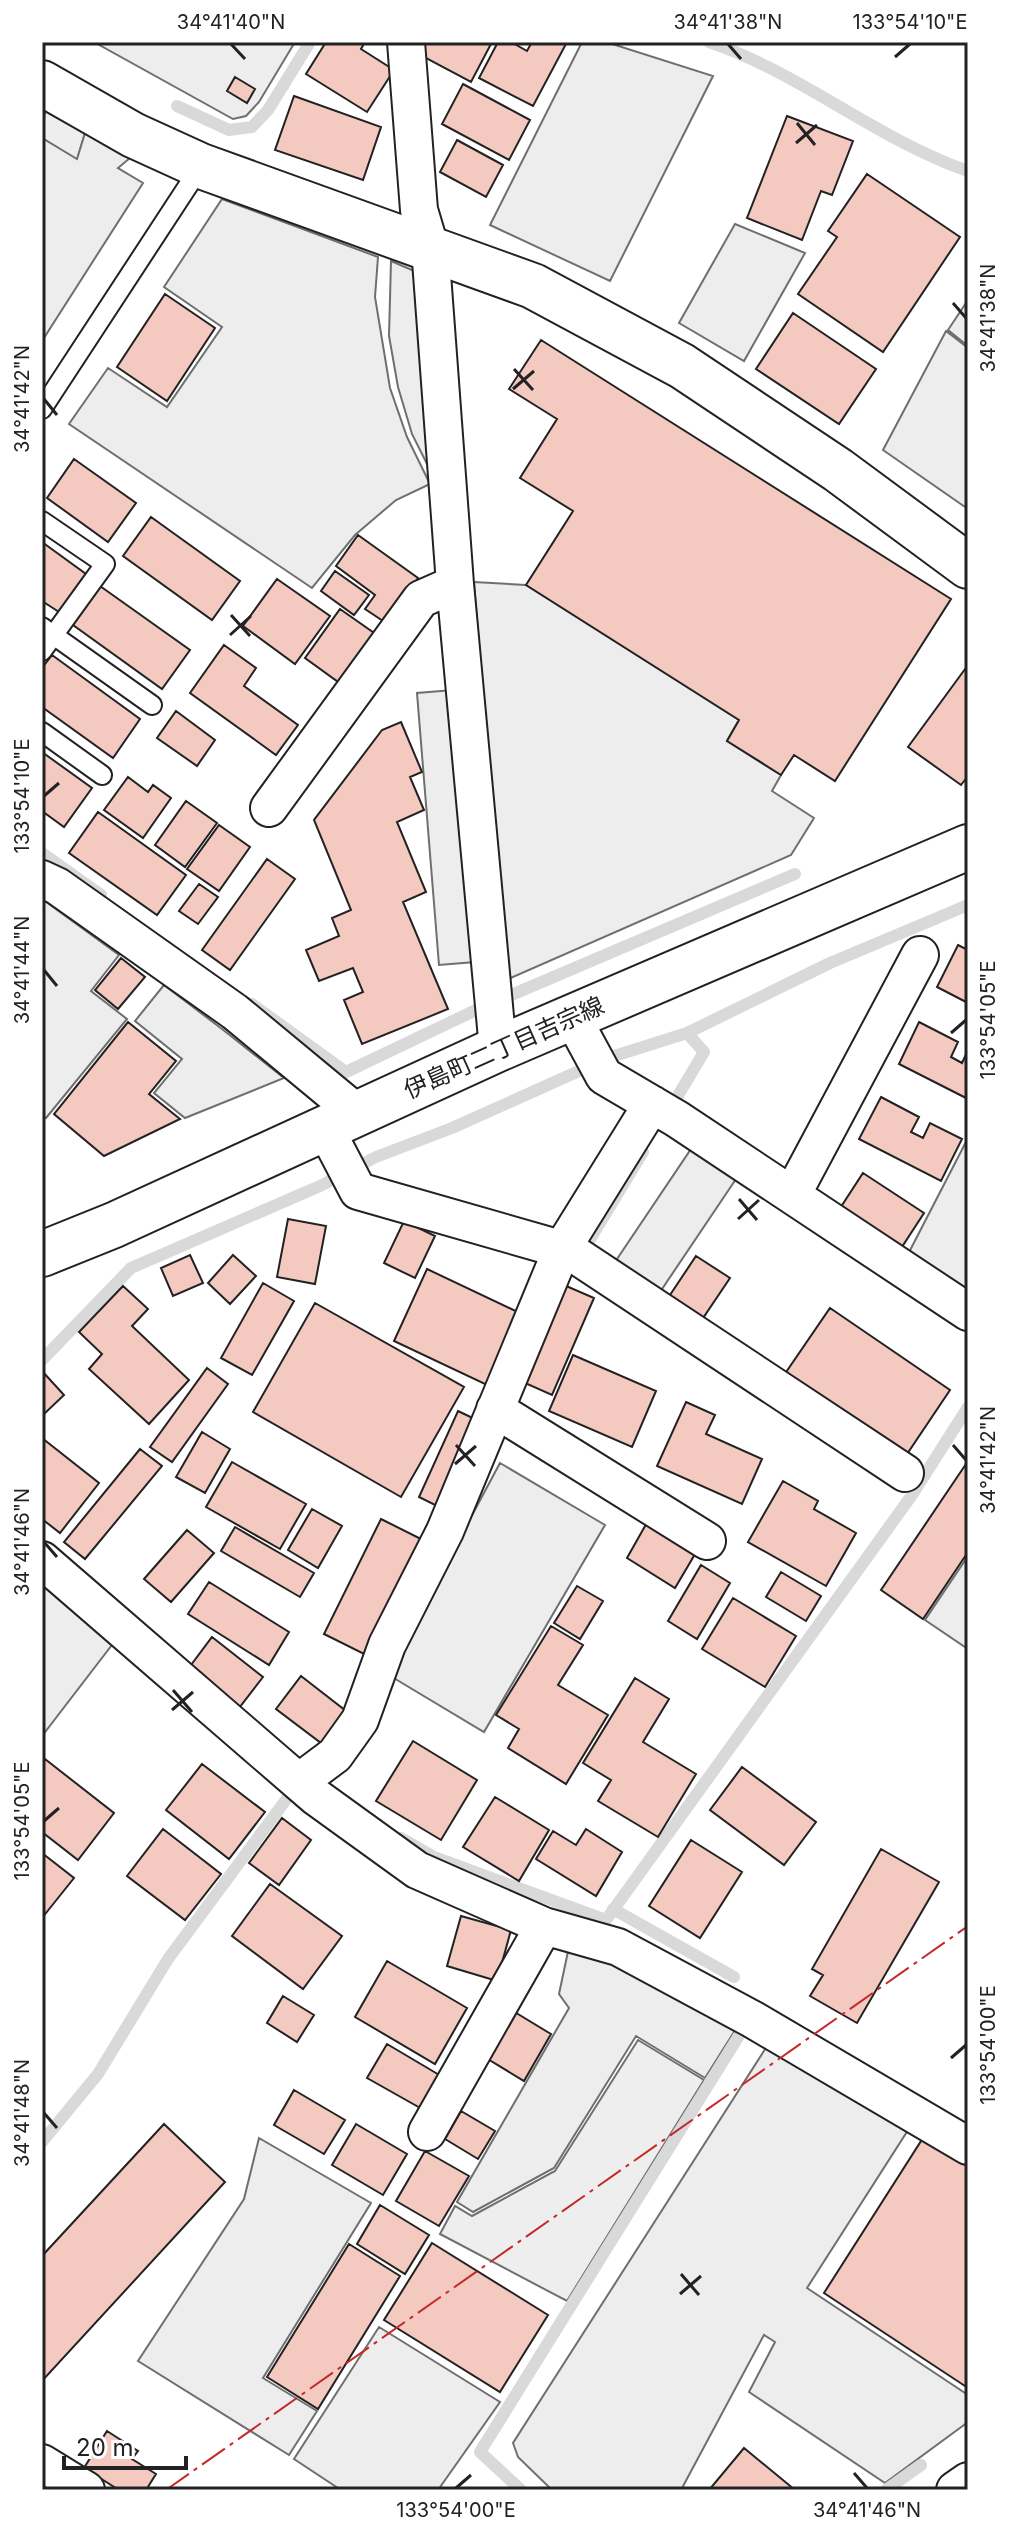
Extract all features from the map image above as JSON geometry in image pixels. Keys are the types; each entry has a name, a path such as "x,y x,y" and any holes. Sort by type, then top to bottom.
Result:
{"street":[{"path":"406,42 419,210 430,247 455,584 495,1018"},
{"path":"42,83 125,132 201,166 533,286 682,366 838,470 968,566"},
{"path":"269,808 421,599 455,584"},
{"name":"伊島町二丁目吉宗線","path":"42,1254 114,1225 337,1124 495,1018 589,1048 968,847"},
{"path":"42,879 57,886 235,1012 337,1124 358,1191 574,1255 905,1473"},
{"path":"792,1195 920,955"},
{"path":"589,1048 663,1111 968,1312"},
{"path":"299,1782 335,1755 360,1720 387,1645 445,1531 495,1409 574,1255 663,1111"},
{"path":"495,1409 707,1541"},
{"path":"42,1560 299,1782 417,1870 544,1926 618,1947 752,2019 968,2146"},
{"path":"427,2132 544,1926"},
{"path":"955,2490 968,2481"}],"lane":[{"path":"42,409 201,166"},
{"path":"42,521 105,564 48,631 42,651"},
{"path":"48,631 152,705"},
{"path":"42,732 102,775"}],"shaded area":[{"path":"94,42 295,42 259,102 246,116 233,119"},
{"path":"582,42 606,42 713,76 610,281 490,225"},
{"path":"45,111 85,133 77,160 42,138"},
{"path":"85,133 130,158 118,168 143,183 42,341 42,138 77,159"},
{"path":"222,199 378,257 375,297 390,388 407,437 430,484 396,500 355,535 312,588 69,424 108,368 167,407 222,327 164,287"},
{"path":"735,224 805,253 744,361 679,323"},
{"path":"391,261 419,273 436,482 412,434 398,387 389,336"},
{"path":"968,300 968,346 948,330"},
{"path":"946,331 968,348 968,509 883,450"},
{"path":"474,582 526,585 739,720 727,741 781,775 772,791 814,818 791,855 506,980"},
{"path":"453,690 475,962 439,965 417,693"},
{"path":"42,899 119,955 91,991 127,1019 46,1118 42,1115"},
{"path":"164,985 284,1078 185,1118 154,1093 182,1059 135,1021"},
{"path":"968,1138 968,1302 904,1262"},
{"path":"691,1149 736,1179 658,1295 613,1265"},
{"path":"500,1463 605,1525 484,1732 387,1674"},
{"path":"968,1556 968,1649 925,1620"},
{"path":"42,1578 118,1637 42,1736"},
{"path":"570,1942 741,2021 705,2078 636,2036 554,2168 473,2212 457,2202 569,2008 559,1994"},
{"path":"638,2040 704,2080 567,2301 440,2234 455,2206 472,2216 555,2171"},
{"path":"769,2043 910,2127 807,2288 968,2395 968,2422 885,2483 749,2392 775,2342 764,2335 681,2490 552,2490 518,2457 513,2443"},
{"path":"259,2138 371,2203 263,2378 317,2411 289,2455 138,2361 244,2199"},
{"path":"379,2327 500,2402 438,2490 341,2490 294,2459"}],"building":[{"path":"326,42 365,42 361,49 394,70 367,112 306,74"},
{"path":"421,42 492,42 471,82 422,56"},
{"path":"498,42 511,42 527,51 532,42 567,42 533,106 479,78"},
{"path":"235,77 255,89 247,103 227,91"},
{"path":"463,84 530,120 509,160 442,124"},
{"path":"294,96 381,127 363,180 275,150"},
{"path":"787,116 853,141 832,195 821,191 802,240 747,218"},
{"path":"457,140 503,165 486,197 440,172"},
{"path":"867,174 960,237 883,352 798,294 837,237 828,231"},
{"path":"165,294 215,328 167,401 117,367"},
{"path":"793,313 876,369 839,424 756,369"},
{"path":"541,340 951,599 835,781 794,755 781,775 727,741 739,720 526,585 573,511 520,478 557,419 509,389"},
{"path":"74,459 136,503 108,542 47,498"},
{"path":"151,517 240,581 212,620 123,556"},
{"path":"358,535 418,578 386,623 365,609 375,595 336,566"},
{"path":"42,542 86,574 59,612 42,601"},
{"path":"335,571 369,595 354,615 321,591"},
{"path":"277,579 330,616 295,664 243,626"},
{"path":"100,586 190,650 162,689 73,625"},
{"path":"340,609 377,635 341,684 305,658"},
{"path":"224,645 256,668 244,686 298,725 276,755 190,693"},
{"path":"52,655 140,719 113,758 42,707 42,668"},
{"path":"968,665 968,776 961,785 908,747"},
{"path":"176,711 215,740 197,766 157,738"},
{"path":"401,722 422,772 410,777 424,810 397,822 426,892 403,902 448,1009 362,1044 344,1000 363,992 353,968 319,981 306,950 339,936 332,918 351,910 314,820 382,730"},
{"path":"42,752 92,788 64,827 42,811"},
{"path":"128,777 148,792 153,785 171,798 143,838 104,810"},
{"path":"186,801 217,823 185,867 155,845"},
{"path":"98,812 186,875 157,915 69,853"},
{"path":"219,825 250,847 219,891 187,869"},
{"path":"267,859 295,879 230,970 202,950"},
{"path":"199,884 218,897 198,924 179,911"},
{"path":"958,945 968,950 968,1003 937,987"},
{"path":"121,958 145,977 118,1009 95,990"},
{"path":"128,1022 176,1061 149,1094 180,1119 104,1156 54,1114"},
{"path":"919,1022 958,1042 951,1057 962,1063 968,1050 968,1099 899,1064"},
{"path":"881,1097 919,1117 911,1132 923,1138 930,1123 962,1139 941,1181 859,1139"},
{"path":"863,1173 924,1213 898,1253 837,1213"},
{"path":"288,1219 326,1226 315,1284 277,1277"},
{"path":"404,1221 435,1236 415,1278 384,1263"},
{"path":"190,1255 203,1283 173,1296 161,1268"},
{"path":"233,1255 256,1276 230,1304 208,1283"},
{"path":"696,1256 730,1278 697,1327 664,1304"},
{"path":"427,1269 520,1313 487,1385 394,1341"},
{"path":"557,1282 594,1298 552,1395 516,1379"},
{"path":"263,1283 294,1301 252,1375 221,1358"},
{"path":"123,1286 148,1309 132,1326 189,1380 149,1424 89,1369 102,1354 79,1332"},
{"path":"315,1303 464,1387 401,1497 253,1412"},
{"path":"830,1308 950,1390 901,1463 780,1381"},
{"path":"573,1355 656,1391 632,1447 549,1411"},
{"path":"207,1368 228,1384 172,1462 150,1447"},
{"path":"42,1371 64,1395 42,1416"},
{"path":"686,1402 715,1415 706,1434 762,1459 742,1504 657,1466"},
{"path":"458,1411 481,1422 441,1508 419,1497"},
{"path":"202,1432 230,1449 205,1493 176,1477"},
{"path":"42,1438 99,1483 60,1533 42,1519"},
{"path":"140,1449 162,1466 85,1559 64,1542"},
{"path":"968,1461 968,1552 923,1619 881,1590"},
{"path":"232,1462 306,1504 280,1549 206,1507"},
{"path":"783,1481 818,1501 814,1509 856,1533 826,1586 748,1542"},
{"path":"312,1509 342,1526 318,1568 288,1550"},
{"path":"381,1519 427,1542 370,1657 324,1634"},
{"path":"649,1519 698,1549 675,1588 627,1558"},
{"path":"235,1527 314,1573 300,1597 221,1551"},
{"path":"187,1530 214,1553 171,1602 144,1579"},
{"path":"701,1565 730,1583 697,1639 668,1621"},
{"path":"781,1572 821,1596 806,1621 766,1597"},
{"path":"209,1582 289,1632 269,1665 188,1614"},
{"path":"577,1586 603,1601 580,1639 554,1623"},
{"path":"733,1598 796,1636 765,1687 702,1649"},
{"path":"551,1626 583,1645 558,1685 608,1715 566,1784 508,1748 519,1729 496,1715"},
{"path":"212,1637 263,1677 239,1708 188,1669"},
{"path":"301,1676 346,1711 321,1743 276,1709"},
{"path":"635,1678 669,1699 643,1742 696,1774 658,1837 598,1801 611,1780 583,1763"},
{"path":"413,1741 477,1780 441,1840 376,1801"},
{"path":"45,1759 114,1813 78,1860 42,1832 42,1763"},
{"path":"202,1764 265,1812 229,1859 166,1810"},
{"path":"742,1767 816,1822 784,1865 710,1810"},
{"path":"495,1797 549,1830 519,1881 463,1847"},
{"path":"282,1818 311,1840 279,1885 249,1863"},
{"path":"163,1829 221,1874 185,1920 127,1876"},
{"path":"586,1829 622,1852 596,1896 536,1859 553,1831 576,1845"},
{"path":"691,1840 742,1872 700,1938 649,1906"},
{"path":"881,1849 939,1882 857,2023 810,1996 823,1975 812,1969"},
{"path":"42,1853 74,1878 42,1918"},
{"path":"270,1884 342,1936 303,1989 232,1936"},
{"path":"461,1916 511,1930 497,1981 447,1966"},
{"path":"387,1961 467,2008 435,2064 355,2017"},
{"path":"283,1996 314,2015 297,2042 267,2023"},
{"path":"513,2011 551,2034 524,2081 486,2058"},
{"path":"387,2044 441,2076 422,2109 367,2078"},
{"path":"294,2090 345,2120 324,2154 274,2125"},
{"path":"461,2111 495,2131 478,2159 445,2139"},
{"path":"164,2124 225,2182 42,2381 42,2256"},
{"path":"356,2124 407,2154 383,2195 332,2165"},
{"path":"923,2138 968,2167 968,2388 824,2293"},
{"path":"425,2151 469,2176 439,2226 396,2201"},
{"path":"380,2205 429,2235 405,2274 357,2244"},
{"path":"432,2243 548,2315 500,2392 384,2320"},
{"path":"349,2244 400,2276 318,2409 267,2377"},
{"path":"107,2431 138,2451 132,2459 156,2474 146,2490 119,2490 84,2468"},
{"path":"744,2448 795,2490 709,2490"}],"waterway":[{"path":"177,106 229,130 252,127 268,110 310,42"},
{"path":"709,42 743,55 902,142 968,171"},
{"path":"42,853 101,895"},
{"path":"252,1004 346,1072 476,1010 795,874"},
{"path":"42,1360 131,1268 320,1186 376,1157 452,1128 608,1058 687,1033 830,963 968,905"},
{"path":"670,1109 704,1052 687,1033"},
{"path":"580,1256 643,1152"},
{"path":"401,1838 434,1857 606,1920 912,1495 968,1407"},
{"path":"42,2142 98,2074 168,1959 291,1793"},
{"path":"613,1909 734,1977"},
{"path":"521,2490 480,2452 745,2026"},
{"path":"886,2490 921,2465"}],"power":[{"path":"166,2490 968,1926"}]}
